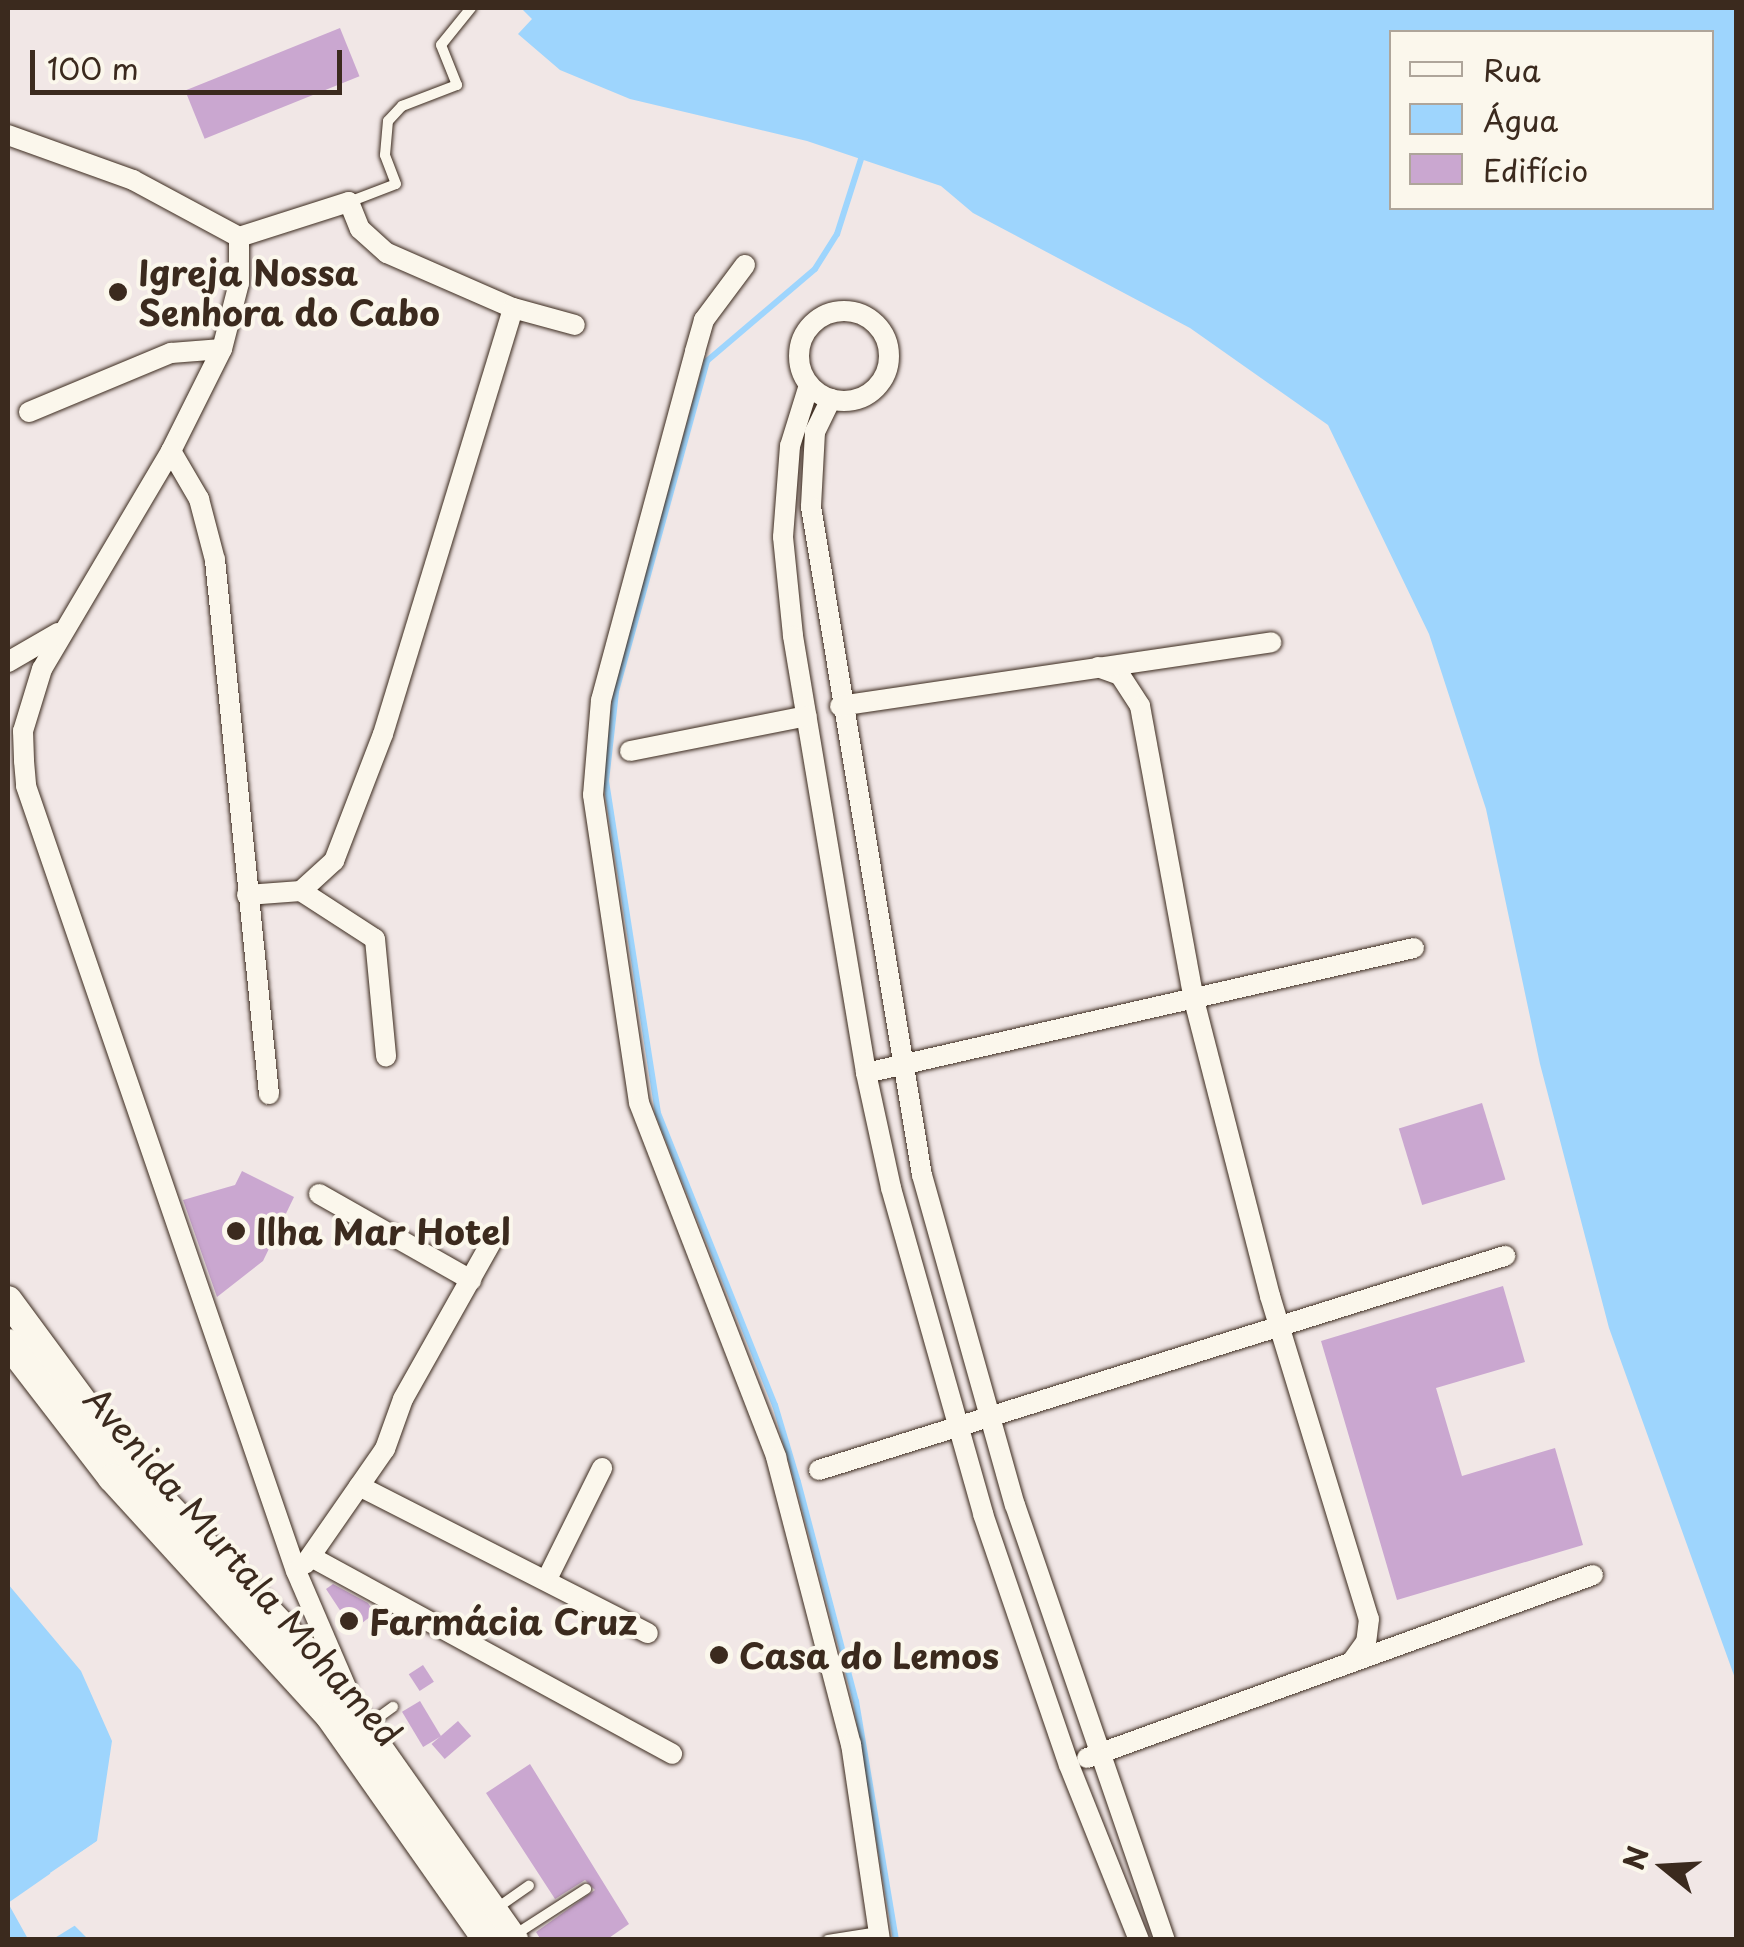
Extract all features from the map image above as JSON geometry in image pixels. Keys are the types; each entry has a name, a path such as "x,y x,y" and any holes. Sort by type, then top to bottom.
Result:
{"street":[{"path":"8,134 133,180 239,236 348,202 360,229 387,253 512,308 575,325"},
{"path":"36,815 26,786 23,731 42,669 172,451 222,349 240,283 239,236"},
{"path":"745,265 704,320 601,700 593,794 639,1103 776,1458 852,1744 880,1936"},
{"path":"301,891 334,861 384,734 512,308"},
{"path":"810,385 831,399 865,396 885,374 887,344 871,320 844,311 816,320 801,344 810,385 790,446 782,502 792,636 866,1073 956,1426 1068,1765 1139,1940"},
{"path":"29,412 170,353 222,349"},
{"path":"831,399 815,432 810,474 840,706 899,1066 922,1176 989,1416 1097,1754 1165,1940"},
{"path":"172,451 199,499 216,560 269,1094"},
{"path":"8,662 71,622"},
{"path":"840,706 1271,642"},
{"path":"1098,667 1120,675 1140,706 1194,1000 1280,1330 1368,1619 1366,1642 1352,1661"},
{"path":"630,751 807,716"},
{"path":"8,781 36,815"},
{"name":"Avenida Murtala Mohamed","path":"36,815 362,1718"},
{"path":"247,895 301,891 374,939 386,1056"},
{"path":"866,1073 1414,948"},
{"path":"319,1194 471,1280"},
{"path":"493,1239 402,1399 385,1449 305,1564 672,1754"},
{"path":"819,1470 1280,1330 1504,1256"},
{"name":"Avenida Murtala Mohamed","path":"8,1300 135,1472 362,1718 494,1910 504,1938"},
{"name":"Avenida Murtala Mohamed","path":"8,1343 112,1478 330,1717 504,1938"},
{"path":"547,1579 602,1468"},
{"path":"359,1486 648,1633"},
{"path":"1068,1765 1593,1575"}],"lane":[{"path":"348,202 396,184 384,155 388,121 402,106 457,85 441,45 470,8"},
{"path":"362,1718 394,1708"},
{"path":"494,1910 530,1886"},
{"path":"504,1938 586,1889"},
{"path":"828,1940 880,1936"}],"water":[{"path":"521,8 1736,8 1736,1681 1609,1328 1540,1064 1486,809 1429,634 1328,425 1190,328 973,213 941,186 807,141 630,99 560,70 518,34 532,19"},
{"path":"8,1584 81,1671 112,1741 97,1841 50,1873 74,1925 88,1939 8,1939"}],"pier":[{"path":"103,1837 56,1874 79,1923 53,1939 28,1939 8,1903"}],"building":[{"path":"340,28 359,76 205,139 185,91"},
{"path":"1482,1103 1505,1180 1422,1205 1399,1128"},
{"name":"Ilha Mar Hotel","path":"242,1171 294,1197 263,1261 217,1297 183,1200 235,1185"},
{"path":"1503,1286 1525,1362 1436,1388 1462,1476 1555,1448 1583,1545 1397,1600 1321,1341"},
{"path":"333,1584 368,1603 375,1613 353,1630 326,1589"},
{"path":"423,1665 434,1682 420,1691 409,1674"},
{"path":"420,1701 441,1736 423,1747 402,1712"},
{"path":"458,1721 471,1736 445,1759 432,1744"},
{"path":"530,1764 629,1924 606,1940 541,1940 536,1932 595,1890 585,1880 555,1899 486,1793"}],"waterway":[{"path":"861,159 837,234 815,269 707,361 616,692 606,781 658,1113 775,1405 798,1482 856,1701 896,1940"}],"place":[{"name":"Igreja Nossa Senhora do Cabo","path":"118,292"},
{"name":"Ilha Mar Hotel","path":"236,1231"},
{"name":"Farmácia Cruz","path":"349,1621"},
{"name":"Casa do Lemos","path":"719,1655"}]}
